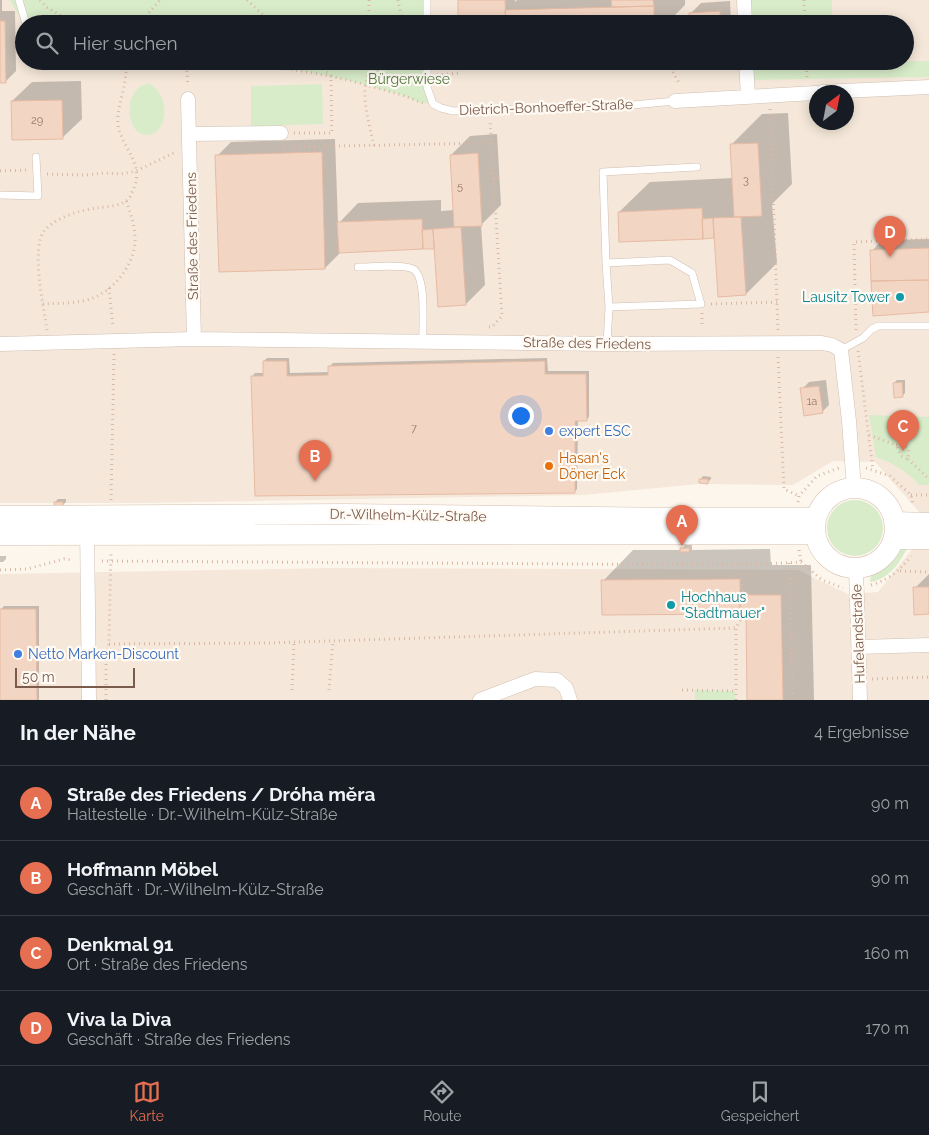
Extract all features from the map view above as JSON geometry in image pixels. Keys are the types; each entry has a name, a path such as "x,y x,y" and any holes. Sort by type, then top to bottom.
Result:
{"street":[{"path":"744,0 745,15"},
{"path":"746,70 748,97"},
{"path":"854,91 929,87"},
{"path":"674,101 748,97 770,100 809,94"},
{"name":"Straße des Friedens","path":"188,99 194,339"},
{"path":"190,134 280,133"},
{"name":"Straße des Friedens","path":"0,344 194,339 607,344 822,343 832,345 841,350"},
{"path":"841,350 854,488"},
{"path":"854,488 868,490 881,497 890,508 894,530 888,550 879,560 868,566 856,568 846,567 829,559 806,526 830,496 837,492 854,488"},
{"name":"Dr.-Wilhelm-Külz-Straße","path":"0,516 87,525 806,526"},
{"path":"87,525 89,700"},
{"name":"Dr.-Wilhelm-Külz-Straße","path":"0,535 87,525"},
{"path":"894,530 922,531"},
{"name":"Hufelandstraße","path":"856,568 860,700"},
{"path":"859,647 929,645"},
{"path":"480,700 535,679 557,680 566,688 570,700"}],"lane":[{"path":"18,0 23,15"},
{"path":"427,0 427,15"},
{"path":"426,70 427,87 433,104"},
{"name":"Dietrich-Bonhoeffer-Straße","path":"433,104 453,111 633,105 674,101"},
{"path":"0,196 38,196 36,157"},
{"path":"607,344 609,306 603,172 697,168"},
{"path":"606,262 670,260 692,273 701,304 609,306"},
{"path":"358,267 405,266 414,269 419,275 422,289 423,341"},
{"path":"841,350 863,338 878,326 929,326"}],"path":[{"path":"40,0 46,7 60,15"},
{"path":"147,15 160,0"},
{"path":"247,0 263,15"},
{"path":"368,0 369,15"},
{"path":"398,0 401,15"},
{"path":"602,0 611,1"},
{"path":"804,0 805,15"},
{"path":"50,342 38,260 38,244 45,230 68,215 80,210 123,203 129,198 138,179 133,157 120,134 118,123 118,110 126,70"},
{"path":"186,70 188,99"},
{"path":"293,70 331,76 402,95 418,102 433,104"},
{"path":"280,133 332,133 331,76 324,70"},
{"path":"370,70 366,85 365,104 374,146"},
{"path":"366,85 379,70"},
{"path":"807,70 807,78"},
{"path":"673,72 679,83"},
{"path":"426,76 460,73"},
{"path":"770,100 784,489 799,496"},
{"path":"482,327 492,327 502,316 490,110"},
{"path":"329,147 491,143"},
{"path":"0,171 28,170 47,174 86,175 121,174 136,171 166,156 190,149"},
{"path":"493,177 502,176"},
{"path":"44,304 94,298 109,288 125,271 134,248 134,228 126,200"},
{"path":"109,288 114,340 111,507"},
{"path":"702,328 701,304 776,302"},
{"path":"869,435 896,445 905,446 909,450 908,459"},
{"path":"896,445 901,456 908,459 929,479"},
{"path":"0,570 27,569 64,559 110,562 741,565 801,562 822,580 842,588 858,589 879,583 900,571 912,554 922,531 911,495 890,476 853,463 817,476 799,496"},
{"path":"911,495 929,495"},
{"path":"799,496 806,526 801,562"},
{"path":"106,700 110,562"},
{"path":"789,563 793,700"},
{"path":"741,565 742,595"},
{"path":"900,571 929,572"},
{"path":"736,700 736,628 743,615"},
{"path":"109,644 294,642 736,628"},
{"path":"329,690 333,641"},
{"path":"292,690 294,642"},
{"path":"860,680 929,677"},
{"path":"682,690 735,691"}],"shaded area":[{"path":"0,0 929,0 929,513 920,513 875,462 833,461 793,485 708,484 708,479 699,479 699,484 584,495 143,503 0,503"},
{"path":"917,543 929,543 929,700 0,700 0,574 331,568 798,570 848,594 878,592"}],"green space":[{"path":"10,0 427,0 427,15 18,15"},
{"path":"744,0 832,0 832,15 745,15"},
{"path":"914,61 929,61 929,77 747,80 746,70 914,70"},
{"name":"Bürgerwiese","path":"295,70 428,70 433,104 418,102 402,95"},
{"path":"148,83 161,95 165,112 160,127 155,133 148,135 141,134 135,129 131,121 130,103 139,87"},
{"path":"322,84 323,124 251,126 251,86"},
{"path":"869,415 929,417 929,485 919,485 900,468 876,457"},
{"path":"850,500 860,500 875,508 881,517 883,528 881,539 875,548 860,556 850,556 839,551 832,544 827,533 827,523 832,512 839,505"},
{"path":"908,546 902,558 888,574 877,581 870,582 873,573 884,559 897,549"},
{"path":"695,690 735,691 735,700 695,700"}],"building":[{"path":"458,0 505,0 506,15 458,15"},
{"path":"611,0 653,0 654,6 612,7"},
{"path":"654,6 654,15 505,15 505,10"},
{"path":"720,11 720,15 689,15 689,13"},
{"path":"0,21 5,21 6,83 0,83"},
{"path":"62,100 63,139 12,140 11,101"},
{"path":"758,143 762,216 734,217 730,144"},
{"path":"322,152 325,269 219,272 215,155"},
{"path":"478,153 482,226 454,227 450,155"},
{"path":"702,208 703,239 619,242 618,212"},
{"path":"741,217 746,295 718,297 713,218"},
{"path":"713,218 714,238 703,239 702,219"},
{"path":"422,219 423,249 339,253 337,222"},
{"path":"461,227 466,305 438,307 433,229"},
{"path":"433,229 434,249 423,249 422,230"},
{"path":"929,248 929,280 871,281 870,250"},
{"name":"Lausitz Tower","path":"929,280 929,312 873,316 871,281"},
{"path":"263,361 287,361 287,376 328,375 328,366 545,361 545,374 586,374 587,421 575,421 575,493 255,496 251,376 263,376"},
{"path":"902,382 903,397 894,398 893,383"},
{"path":"819,386 823,413 804,416 800,388"},
{"path":"699,479 708,479 708,484 699,483"},
{"path":"54,502 63,502 63,506 54,506"},
{"path":"680,548 690,548 689,552 680,552"},
{"name":"Hochhaus \"Stadtmauer\"","path":"740,579 740,614 602,615 601,580"},
{"path":"913,587 929,587 929,614 914,615"},
{"path":"740,595 781,595 783,700 747,700 746,614 740,614"},
{"name":"Netto Marken-Discount","path":"0,609 36,609 37,700 0,700"}],"place":[{"name":"Viva la Diva","path":"890,257"},
{"name":"Lausitz Tower","path":"900,297"},
{"name":"expert ESC","path":"549,431"},
{"name":"Denkmal 91","path":"903,451"},
{"name":"Hasan's Döner Eck","path":"549,466"},
{"name":"Hoffmann Möbel","path":"315,481"},
{"name":"Straße des Friedens / Dróha měra","path":"682,546"},
{"name":"Hochhaus \"Stadtmauer\"","path":"671,605"},
{"name":"Netto Marken-Discount","path":"18,654"}]}
